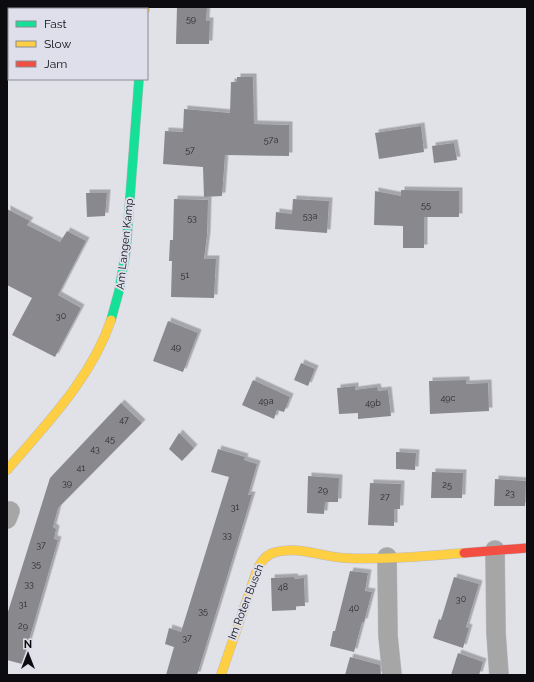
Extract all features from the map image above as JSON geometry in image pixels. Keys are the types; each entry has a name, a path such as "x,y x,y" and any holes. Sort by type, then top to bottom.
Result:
{"street":[{"name":"Am Langen Kamp","path":"7,470 82,377 99,351 120,295 128,242 140,80"},
{"name":"Im Roten Busch","path":"220,675 257,570 262,560 269,554 293,550 343,558 387,557 527,548"},
{"path":"495,550 496,633 499,675"},
{"path":"387,557 388,636 392,675"}],"building":[{"path":"177,7 207,7 206,21 210,21 209,44 176,44"},
{"path":"237,77 253,77 254,124 289,125 289,156 225,155 222,196 204,197 203,167 163,164 165,131 183,132 184,109 230,113 231,82 237,82"},
{"path":"421,126 424,152 379,159 375,133"},
{"path":"454,143 457,160 434,163 432,146"},
{"path":"401,190 459,191 459,217 424,217 424,248 403,248 403,226 374,225 375,191 401,196"},
{"path":"86,193 107,193 105,216 87,217"},
{"path":"174,199 208,200 207,235 204,259 216,259 214,298 171,297 172,261 169,261 170,240 173,240"},
{"path":"293,199 329,201 327,233 275,229 276,212 292,214"},
{"path":"7,209 30,221 27,225 60,242 67,231 86,241 58,295 81,308 55,357 12,335 32,298 7,285"},
{"path":"168,321 198,333 183,372 153,361"},
{"path":"301,363 315,369 308,386 294,380"},
{"path":"253,380 290,397 284,412 277,410 274,419 242,405"},
{"path":"466,380 466,384 488,383 489,411 430,414 429,381"},
{"path":"355,386 355,390 377,387 378,391 388,390 391,416 358,419 358,413 339,414 337,388"},
{"path":"121,403 142,423 58,508 53,527 56,529 54,539 58,540 22,664 7,660 7,615 50,478"},
{"path":"179,433 194,448 182,461 169,449"},
{"path":"218,449 245,457 244,460 257,464 248,495 252,495 197,675 166,675 174,647 165,644 169,628 181,632 229,477 211,472"},
{"path":"396,452 416,453 415,470 396,469"},
{"path":"432,472 463,473 462,498 431,498"},
{"path":"308,476 339,478 338,502 325,502 324,514 307,513"},
{"path":"495,479 526,481 525,506 494,506"},
{"path":"370,483 401,484 400,509 394,509 394,526 368,525"},
{"path":"350,571 368,573 365,591 372,592 354,652 330,646"},
{"path":"294,577 295,579 304,578 305,606 296,606 296,610 272,611 271,578"},
{"path":"454,577 479,584 466,627 469,628 463,648 433,638 439,619 441,620"},
{"path":"458,653 483,662 479,675 451,675"},
{"path":"350,657 380,665 381,675 345,675"}],"traffic: fast":[{"path":"111,320 119,291 126,250 139,80"}],"traffic: slow":[{"path":"7,470 52,418 80,381 92,362 111,320"},
{"path":"221,675 257,570 262,561 269,554 285,550 293,550 345,558 375,558 464,553"}],"traffic: jam":[{"path":"464,553 527,548"}]}
